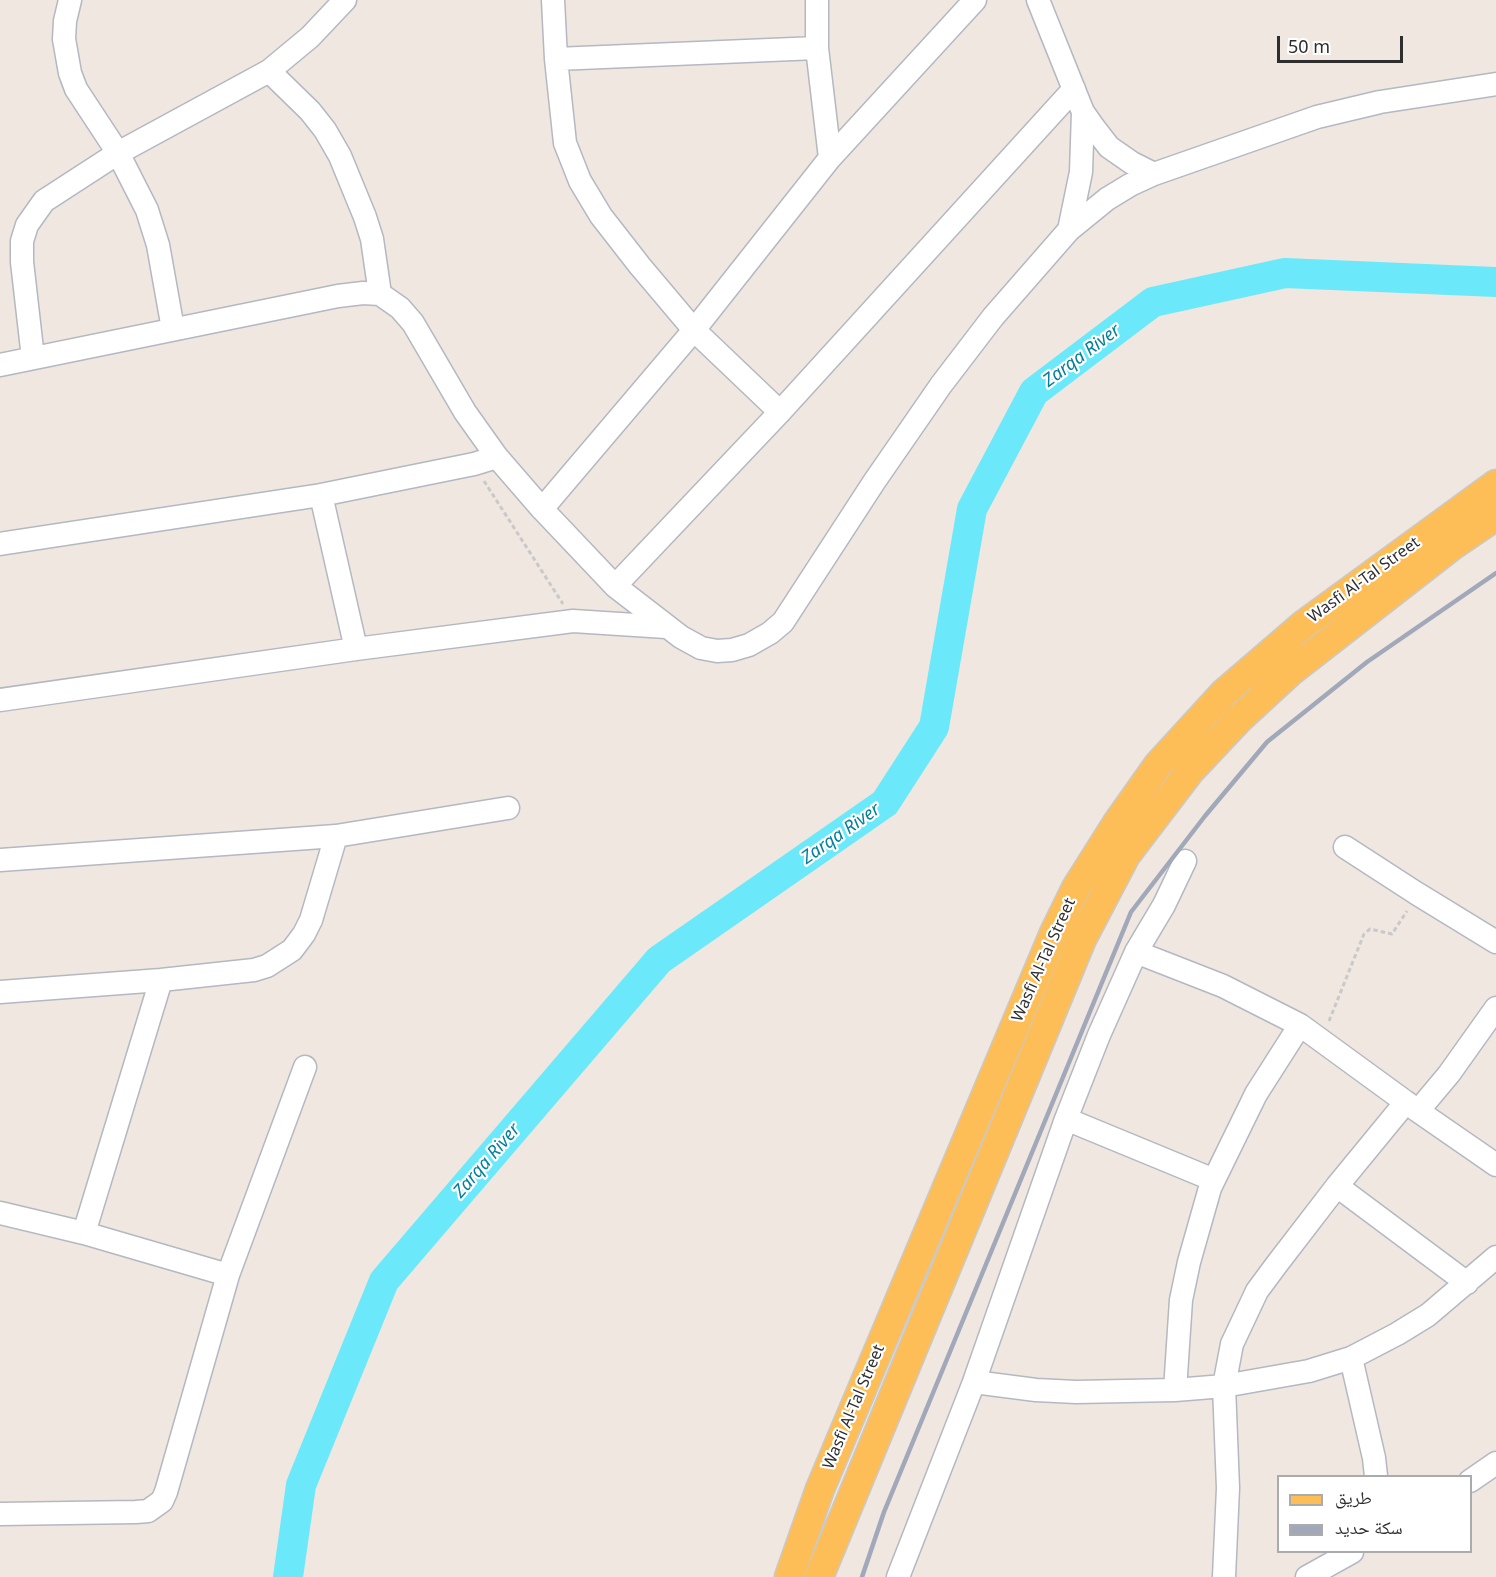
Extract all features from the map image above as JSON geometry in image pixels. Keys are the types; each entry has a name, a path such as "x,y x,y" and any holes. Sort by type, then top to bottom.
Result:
{"main road":[{"name":"Wasfi Al-Tal Street","path":"789,1577 824,1478 1054,933 1076,888 1117,823 1158,765 1224,693 1303,625 1496,484"},
{"name":"Wasfi Al-Tal Street","path":"819,1577 1082,939 1126,855 1190,771 1239,719 1282,680 1452,546 1496,516"}],"street":[{"path":"70,0 64,39 70,73 76,89 118,153 140,193 153,227 173,329"},
{"path":"33,358 22,262 22,241 27,225 35,212 50,196 118,153 269,70 310,37 345,0"},
{"path":"553,0 556,59 565,143 580,181 601,216 640,267 694,330 780,412"},
{"path":"817,0 817,48 830,158"},
{"path":"542,509 694,330 830,158 975,0"},
{"path":"1038,0 1083,112 1110,147 1132,163 1154,174"},
{"path":"556,59 817,48"},
{"path":"269,70 310,111 325,130 340,156 372,239 380,294"},
{"path":"0,365 338,296 363,293 380,294 400,308 413,323 465,412 497,458 615,586 666,627 701,648 717,651 749,645 770,633 783,622 874,482 941,385 993,317 1069,230 1107,199 1154,174 1317,117 1380,102 1496,84"},
{"path":"615,586 780,412 1074,89"},
{"path":"1069,230 1082,172 1083,112"},
{"path":"0,544 321,495 497,458"},
{"path":"321,495 356,649"},
{"path":"0,700 356,649 573,621 666,627"},
{"path":"0,860 336,836 508,808"},
{"path":"0,992 161,980 254,970 267,966 286,954 304,934 311,920 336,836"},
{"path":"1345,847 1496,942"},
{"path":"898,1577 974,1382 1066,1119 1099,1035 1136,952 1164,905 1185,861"},
{"path":"1136,952 1223,986 1300,1025 1496,1165"},
{"path":"84,1233 161,980"},
{"path":"1224,1577 1228,1488 1224,1386 1232,1344 1257,1291 1337,1186 1412,1107 1449,1074 1496,1008"},
{"path":"1175,1390 1181,1300 1189,1262 1214,1180 1256,1094 1300,1025"},
{"path":"0,1514 136,1512 148,1511 162,1501 228,1275 305,1067"},
{"path":"1066,1119 1214,1180"},
{"path":"1337,1186 1467,1283"},
{"path":"0,1213 84,1233 228,1275"},
{"path":"974,1382 1036,1390 1076,1392 1175,1390 1224,1386 1308,1371 1351,1358 1397,1334 1428,1315 1496,1257"},
{"path":"1351,1358 1376,1475"},
{"path":"1472,1480 1496,1463"},
{"path":"1307,1577 1349,1553"}],"path":[{"path":"474,464 573,621"},
{"path":"1320,1038 1331,1017 1364,934 1370,929 1394,933 1416,893"}],"waterway":[{"name":"Zarqa River","path":"288,1577 301,1485 384,1281 659,960 885,803 934,727 972,509 1034,392 1153,302 1285,273 1496,282"}],"railway":[{"path":"862,1577 884,1512 1131,912 1205,816 1267,742 1367,662 1496,573"}]}
